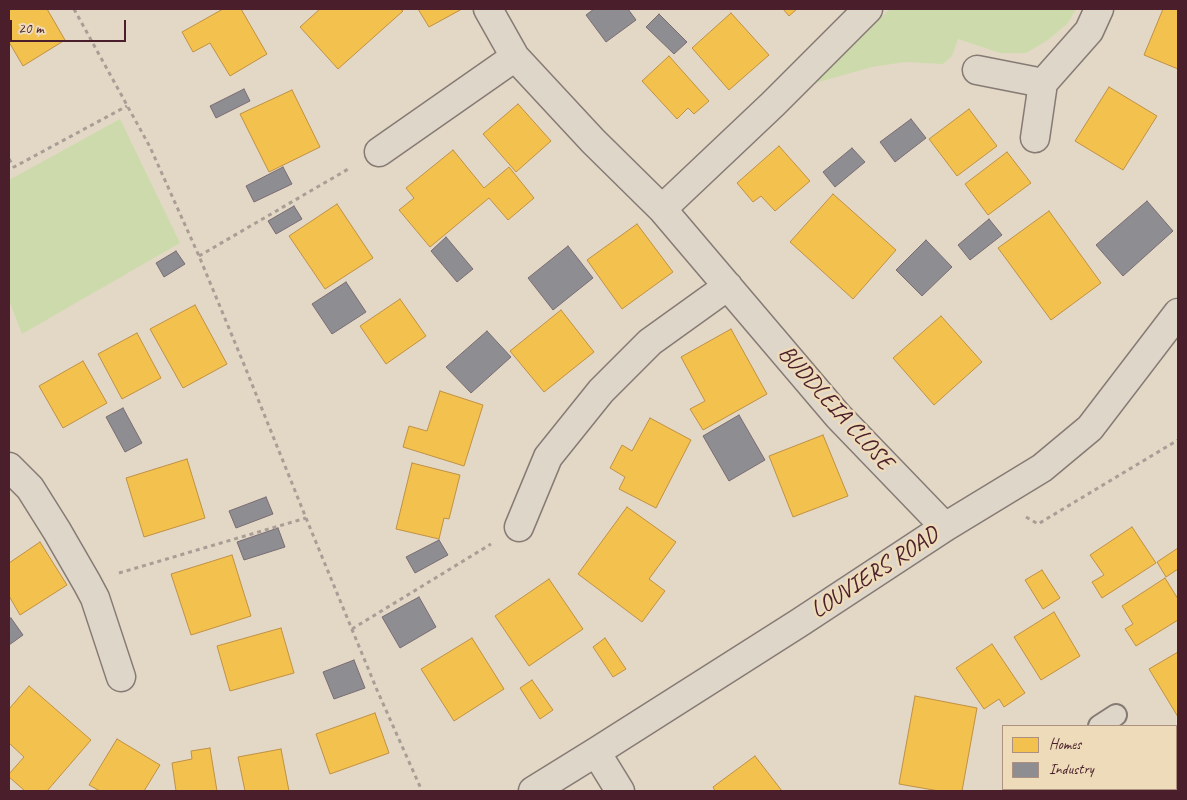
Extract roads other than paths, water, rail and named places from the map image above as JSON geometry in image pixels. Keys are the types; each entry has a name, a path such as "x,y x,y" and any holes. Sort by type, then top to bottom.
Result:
{"street":[{"name":"BUDDLEIA CLOSE","path":"488,9 515,58 593,141 662,209 838,416 946,527"},
{"path":"662,209 773,104 868,9"},
{"path":"1035,138 1043,83 1088,31 1099,9"},
{"path":"379,152 515,58"},
{"path":"977,70 1043,83"},
{"path":"519,527 548,457 601,391 650,342 728,286"},
{"name":"LOUVIERS ROAD","path":"533,791 946,527 1042,468 1090,428 1178,313"},
{"path":"9,467 30,488 57,530 87,583 95,598 121,677"},
{"path":"596,752 620,791"}],"lane":[{"path":"1100,725 1116,715"}]}
